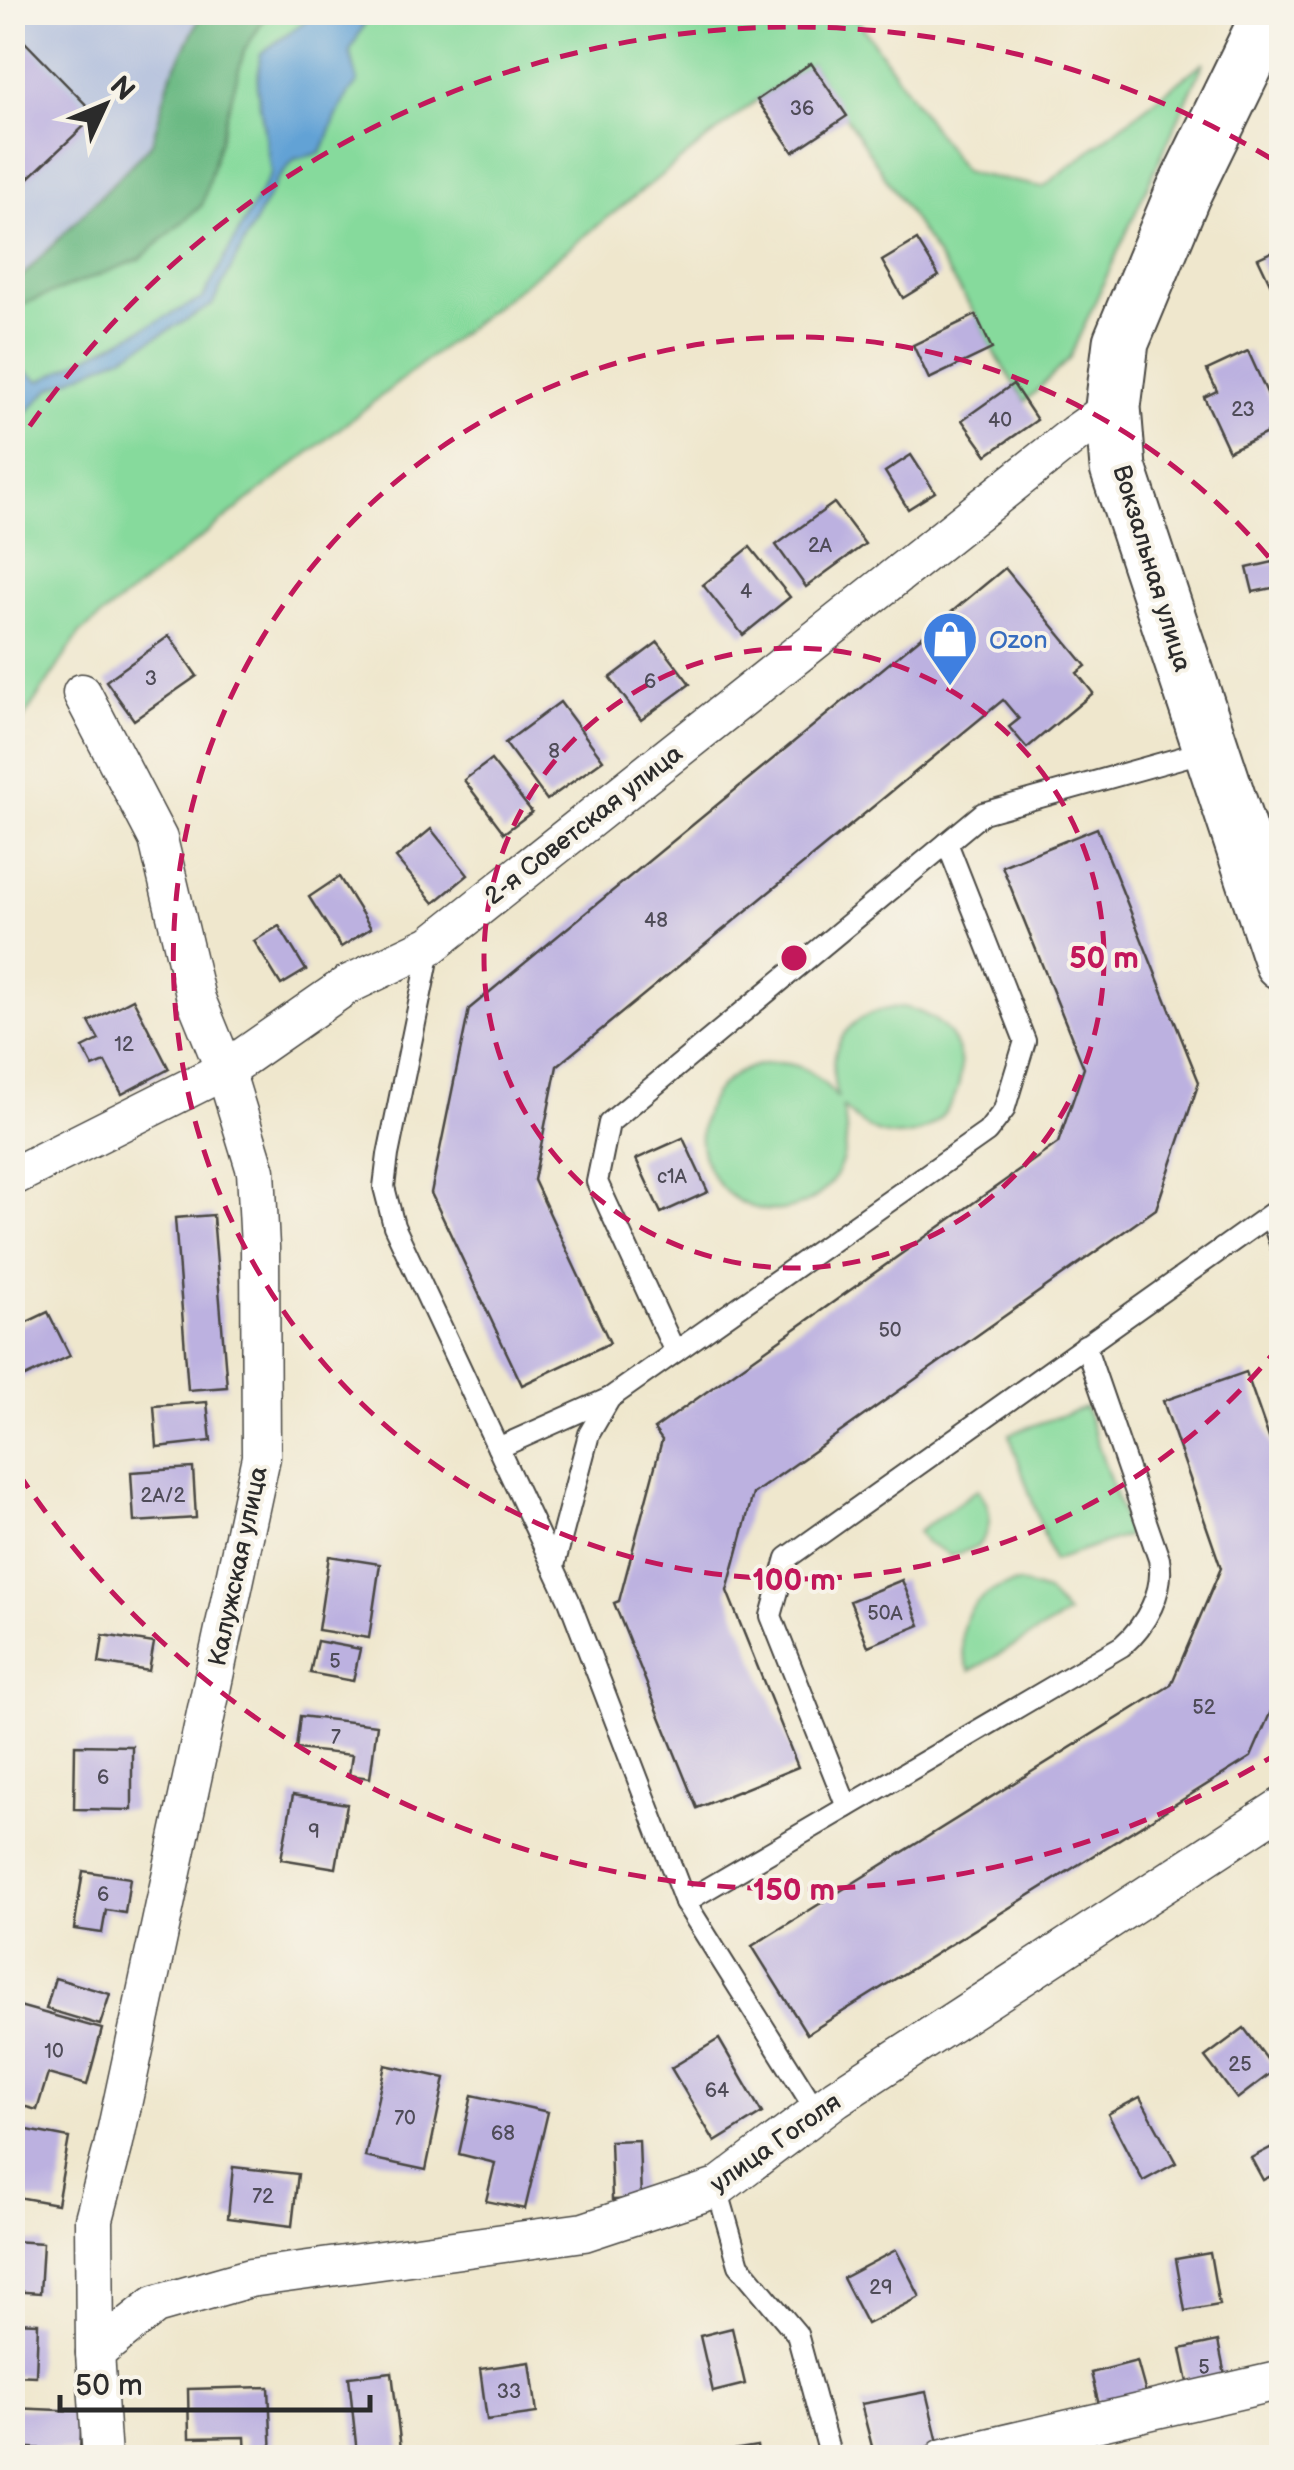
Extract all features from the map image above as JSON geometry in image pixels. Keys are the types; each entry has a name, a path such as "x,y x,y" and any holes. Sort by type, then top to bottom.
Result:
{"main road":[{"name":"Вокзальная улица","path":"1271,12 1184,193 1121,342 1113,407 1118,468 1211,750 1270,885 1282,962"}],"street":[{"name":"2-я Советская улица","path":"12,1176 225,1070 348,984 431,945 1113,407"},
{"name":"Калужская улица","path":"82,693 158,839 196,998 225,1070 256,1171 260,1247 261,1457 118,2128 94,2218 95,2353 102,2458"},
{"name":"улица Гоголя","path":"95,2353 155,2305 250,2278 584,2232 717,2188 817,2112 1282,1807"},
{"path":"944,2458 1282,2380"}],"lane":[{"path":"675,1352 597,1182 609,1123 983,814 1211,750"},
{"path":"498,1448 610,1398 987,1132 1004,1110 1026,1040 948,842"},
{"path":"431,945 384,1187 394,1226 554,1566 685,1902 817,2112"},
{"path":"847,1807 771,1616 788,1558 1276,1210 1282,1249"},
{"path":"685,1902 1122,1646 1136,1634 1158,1588 1162,1574 1160,1559 1085,1345"},
{"path":"554,1566 589,1434 610,1398"},
{"path":"717,2188 739,2265 798,2334 831,2458"}],"shaded area":[{"path":"13,13 203,13 170,77 152,143 13,286"}],"green space":[{"path":"203,12 268,13 244,51 202,205 140,259 13,308 13,286 152,143 170,77"},
{"path":"268,13 853,13 964,172 1043,187 1204,62 1069,359 1025,402 976,315 811,64 757,100 80,633 20,724 13,727 13,308 140,259 202,205 244,51"},
{"path":"903,1007 939,1024 957,1048 960,1077 951,1104 932,1125 905,1136 875,1131 842,1106 846,1142 838,1171 821,1193 798,1206 772,1210 746,1205 722,1188 705,1160 701,1138 710,1101 728,1079 754,1066 783,1063 810,1072 838,1098 834,1063 844,1034 868,1015"},
{"path":"1085,1407 1129,1535 1053,1561 1009,1434"},
{"path":"978,1489 990,1518 977,1547 951,1556 926,1543 918,1532"},
{"path":"1019,1583 1047,1592 1067,1615 970,1671 962,1640 969,1613 988,1593"}],"water":[{"path":"312,13 374,13 350,51 358,82 341,107 321,153 295,159 277,180 212,305 129,353 51,388 13,426 13,379 25,371 40,381 203,298 271,173 257,86 261,53 312,17"}],"building":[{"path":"20,37 96,115 16,190 12,186 12,44"},
{"path":"811,63 847,116 793,152 757,100"},
{"path":"917,240 939,276 903,298 882,261"},
{"path":"1282,247 1282,309 1258,258"},
{"path":"976,315 992,349 929,379 913,345"},
{"path":"1248,351 1282,426 1229,451 1204,397 1217,391 1207,370"},
{"path":"1013,384 1037,420 987,455 962,420"},
{"path":"911,455 935,492 908,509 885,472"},
{"path":"834,503 865,544 806,587 776,545"},
{"path":"750,547 790,597 743,635 703,585"},
{"path":"1282,560 1282,586 1253,592 1247,568"},
{"path":"1005,568 1086,666 1077,673 1093,693 1027,748 1009,727 1019,719 1003,700 557,1066 534,1180 610,1343 522,1385 431,1193 469,1009"},
{"path":"169,636 197,676 134,720 106,681"},
{"path":"658,642 690,684 641,720 610,678"},
{"path":"560,702 603,760 547,800 505,743"},
{"path":"491,760 532,812 504,833 464,780"},
{"path":"1097,828 1199,1082 1156,1209 753,1494 727,1591 798,1767 697,1808 614,1603 619,1601 662,1440 654,1429 1058,1143 1084,1068 1002,866"},
{"path":"431,829 468,875 434,903 396,858"},
{"path":"339,877 371,928 341,947 309,897"},
{"path":"279,926 306,970 281,985 254,941"},
{"path":"133,999 169,1069 122,1094 105,1062 93,1067 83,1048 99,1040 89,1022"},
{"path":"683,1138 708,1192 661,1213 636,1159"},
{"path":"213,1215 227,1387 188,1390 175,1218"},
{"path":"48,1312 70,1356 12,1383 12,1329"},
{"path":"1246,1372 1282,1475 1282,1686 1251,1757 807,2034 752,1946 1171,1685 1221,1568 1163,1401"},
{"path":"207,1402 211,1441 157,1447 154,1406"},
{"path":"193,1468 196,1518 134,1522 131,1472"},
{"path":"329,1556 380,1564 369,1638 318,1630"},
{"path":"902,1580 920,1625 868,1646 850,1601"},
{"path":"103,1635 154,1643 149,1671 99,1663"},
{"path":"317,1641 360,1649 353,1681 310,1673"},
{"path":"300,1716 377,1725 370,1778 349,1775 352,1755 296,1749"},
{"path":"75,1745 132,1746 132,1810 74,1809"},
{"path":"293,1795 347,1804 336,1868 281,1859"},
{"path":"83,1871 130,1878 125,1913 106,1910 102,1933 74,1929"},
{"path":"55,1978 110,1994 100,2025 46,2009"},
{"path":"12,2004 102,2029 87,2085 48,2074 37,2110 12,2103"},
{"path":"1244,2028 1275,2070 1237,2099 1205,2057"},
{"path":"719,2039 762,2113 715,2142 671,2068"},
{"path":"385,2065 445,2078 426,2170 365,2157"},
{"path":"472,2095 548,2112 525,2209 486,2201 495,2163 459,2154"},
{"path":"1140,2097 1176,2163 1143,2181 1108,2114"},
{"path":"12,2127 69,2138 57,2204 12,2196"},
{"path":"639,2140 641,2199 612,2200 610,2141"},
{"path":"1276,2145 1282,2155 1282,2170 1263,2180 1251,2158"},
{"path":"233,2167 298,2174 292,2226 228,2218"},
{"path":"12,2241 43,2243 40,2293 12,2291"},
{"path":"896,2250 920,2297 867,2324 843,2278"},
{"path":"1210,2253 1219,2305 1185,2311 1176,2259"},
{"path":"12,2322 38,2323 36,2376 12,2375"},
{"path":"732,2328 745,2384 713,2392 700,2336"},
{"path":"1218,2341 1227,2385 1190,2392 1181,2349"},
{"path":"1137,2361 1147,2397 1100,2409 1091,2373"},
{"path":"530,2362 537,2413 487,2420 480,2369"},
{"path":"392,2372 401,2449 357,2454 349,2377"},
{"path":"269,2387 272,2458 246,2458 245,2437 189,2438 188,2389"},
{"path":"926,2392 940,2451 912,2458 875,2458 861,2404"},
{"path":"12,2408 82,2411 80,2451 12,2447"},
{"path":"757,2446 759,2458 703,2455"}],"place":[{"name":"Ozon","path":"950,688"}]}
